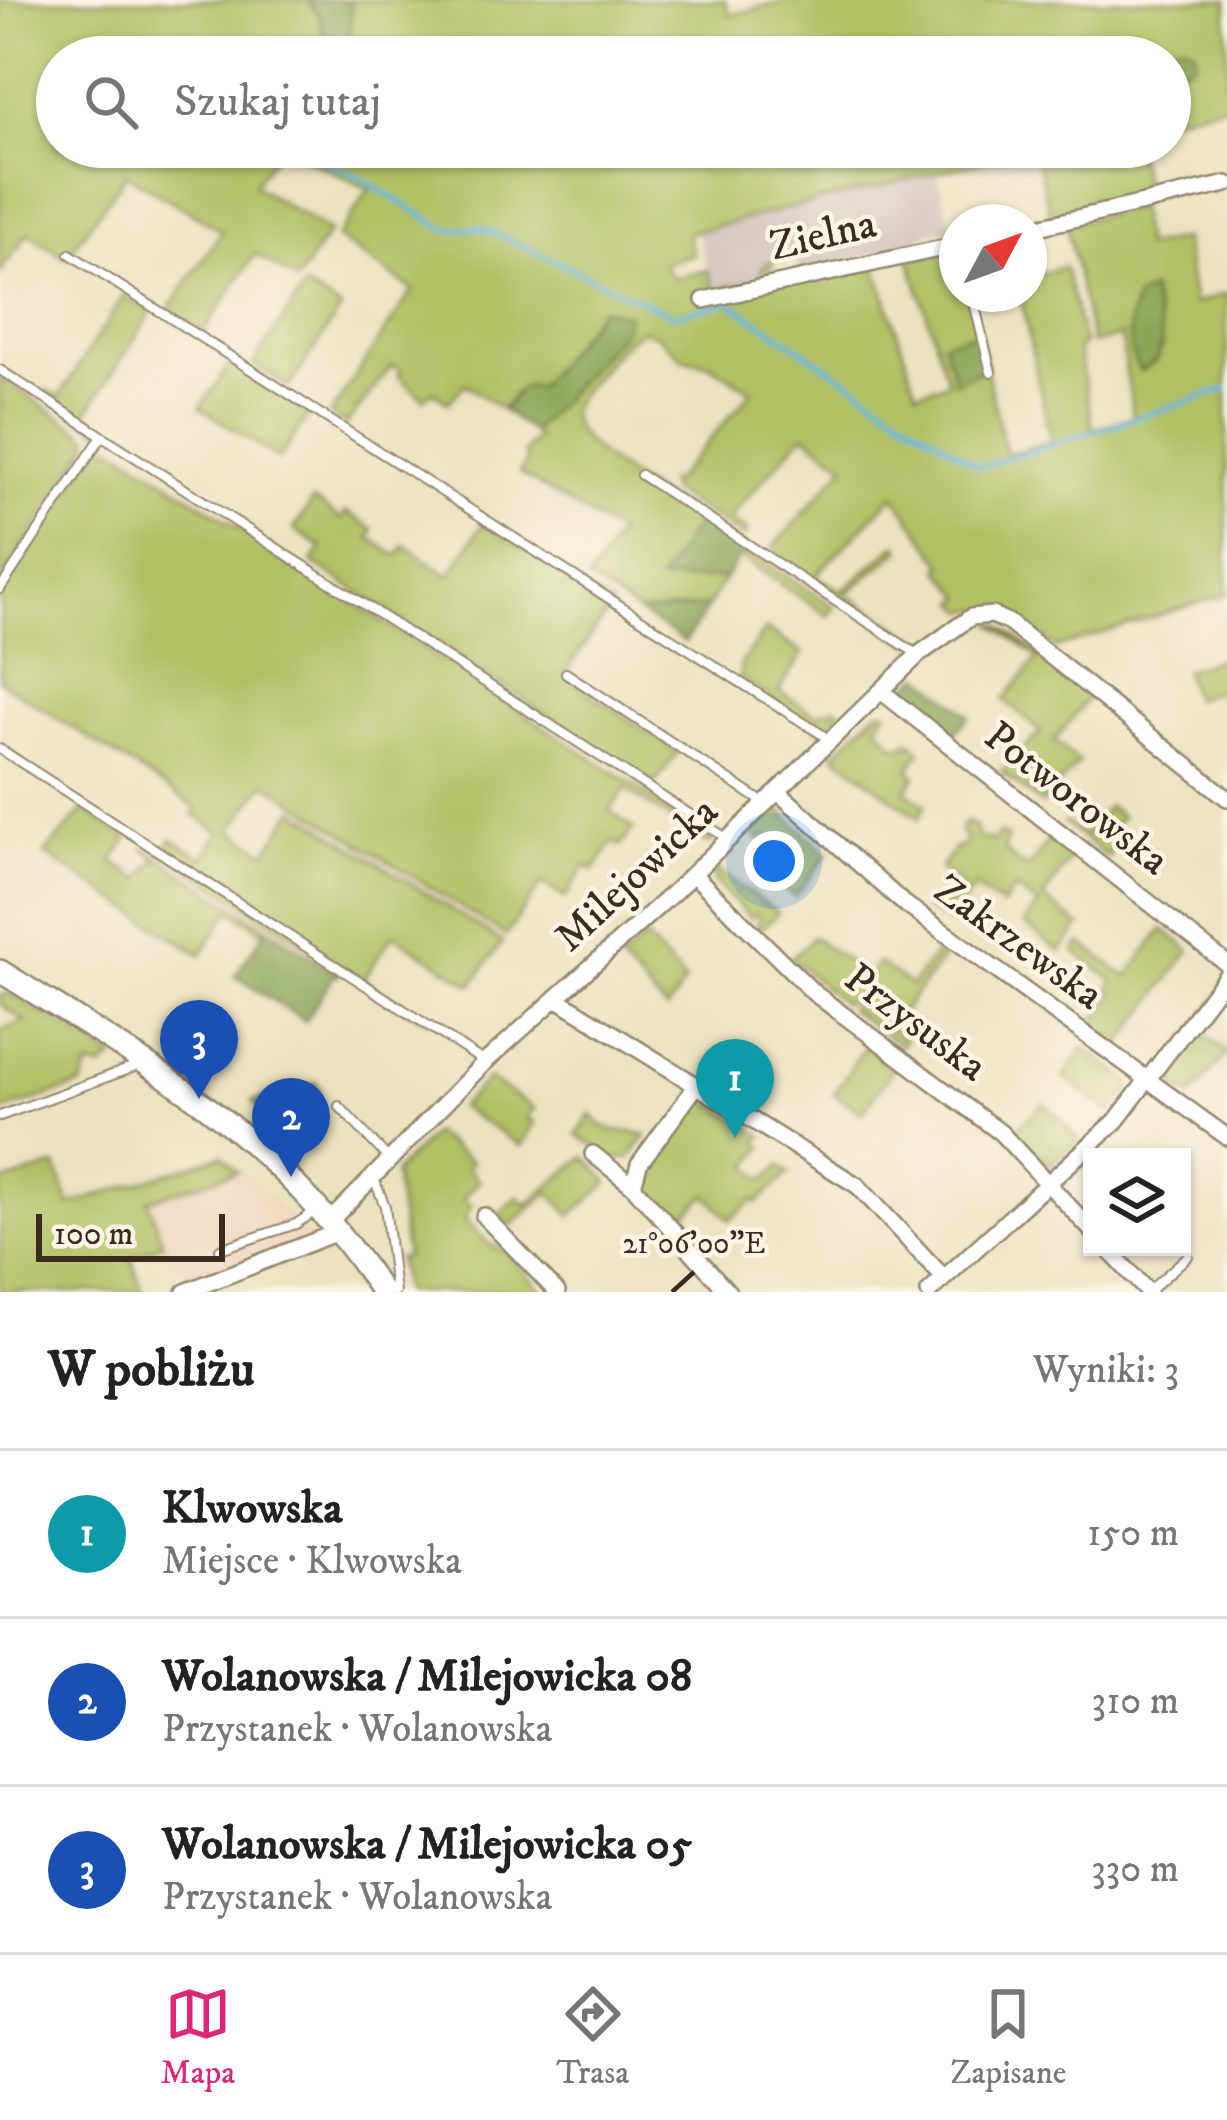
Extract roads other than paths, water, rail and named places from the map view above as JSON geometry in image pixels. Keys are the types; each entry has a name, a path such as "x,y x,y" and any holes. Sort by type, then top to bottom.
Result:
{"street":[{"path":"1047,225 1227,184"},
{"name":"Zielna","path":"704,299 939,249"},
{"name":"Milejowicka","path":"330,1220 484,1063 694,874 918,655 971,617 992,615 1008,622 1227,798"},
{"name":"Potworowska","path":"881,691 1227,964"},
{"name":"Zakrzewska","path":"771,798 881,886 1227,1137"},
{"name":"Przysuska","path":"694,874 814,993 987,1121 1083,1222"},
{"path":"929,1292 1116,1121 1227,975"},
{"path":"5,979 144,1063 250,1138 330,1220 382,1292"},
{"path":"556,998 858,1186 944,1279"},
{"path":"632,1186 639,1164 697,1085"},
{"path":"593,1154 632,1186 728,1292"},
{"path":"484,1216 557,1292"},
{"path":"185,1292 330,1220"},
{"path":"1114,1256 1148,1292"}],"lane":[{"path":"70,254 830,740"},
{"path":"976,312 991,372"},
{"path":"0,370 729,840"},
{"path":"0,590 102,435"},
{"path":"641,475 918,655"},
{"path":"566,674 771,798"},
{"path":"0,748 484,1063"},
{"path":"0,1116 144,1063"},
{"path":"340,1106 391,1161"},
{"path":"374,1179 385,1206 395,1292"},
{"path":"220,1249 296,1224 330,1220"},
{"path":"1148,1292 1188,1256"}],"waterway":[{"path":"339,168 447,230 478,228 494,233 673,315 729,302 980,467 1227,389"}],"place":[{"name":"Wolanowska / Milejowicka 05","path":"199,1099"},
{"name":"Klwowska","path":"735,1138"},
{"name":"Wolanowska / Milejowicka 08","path":"291,1177"}]}
